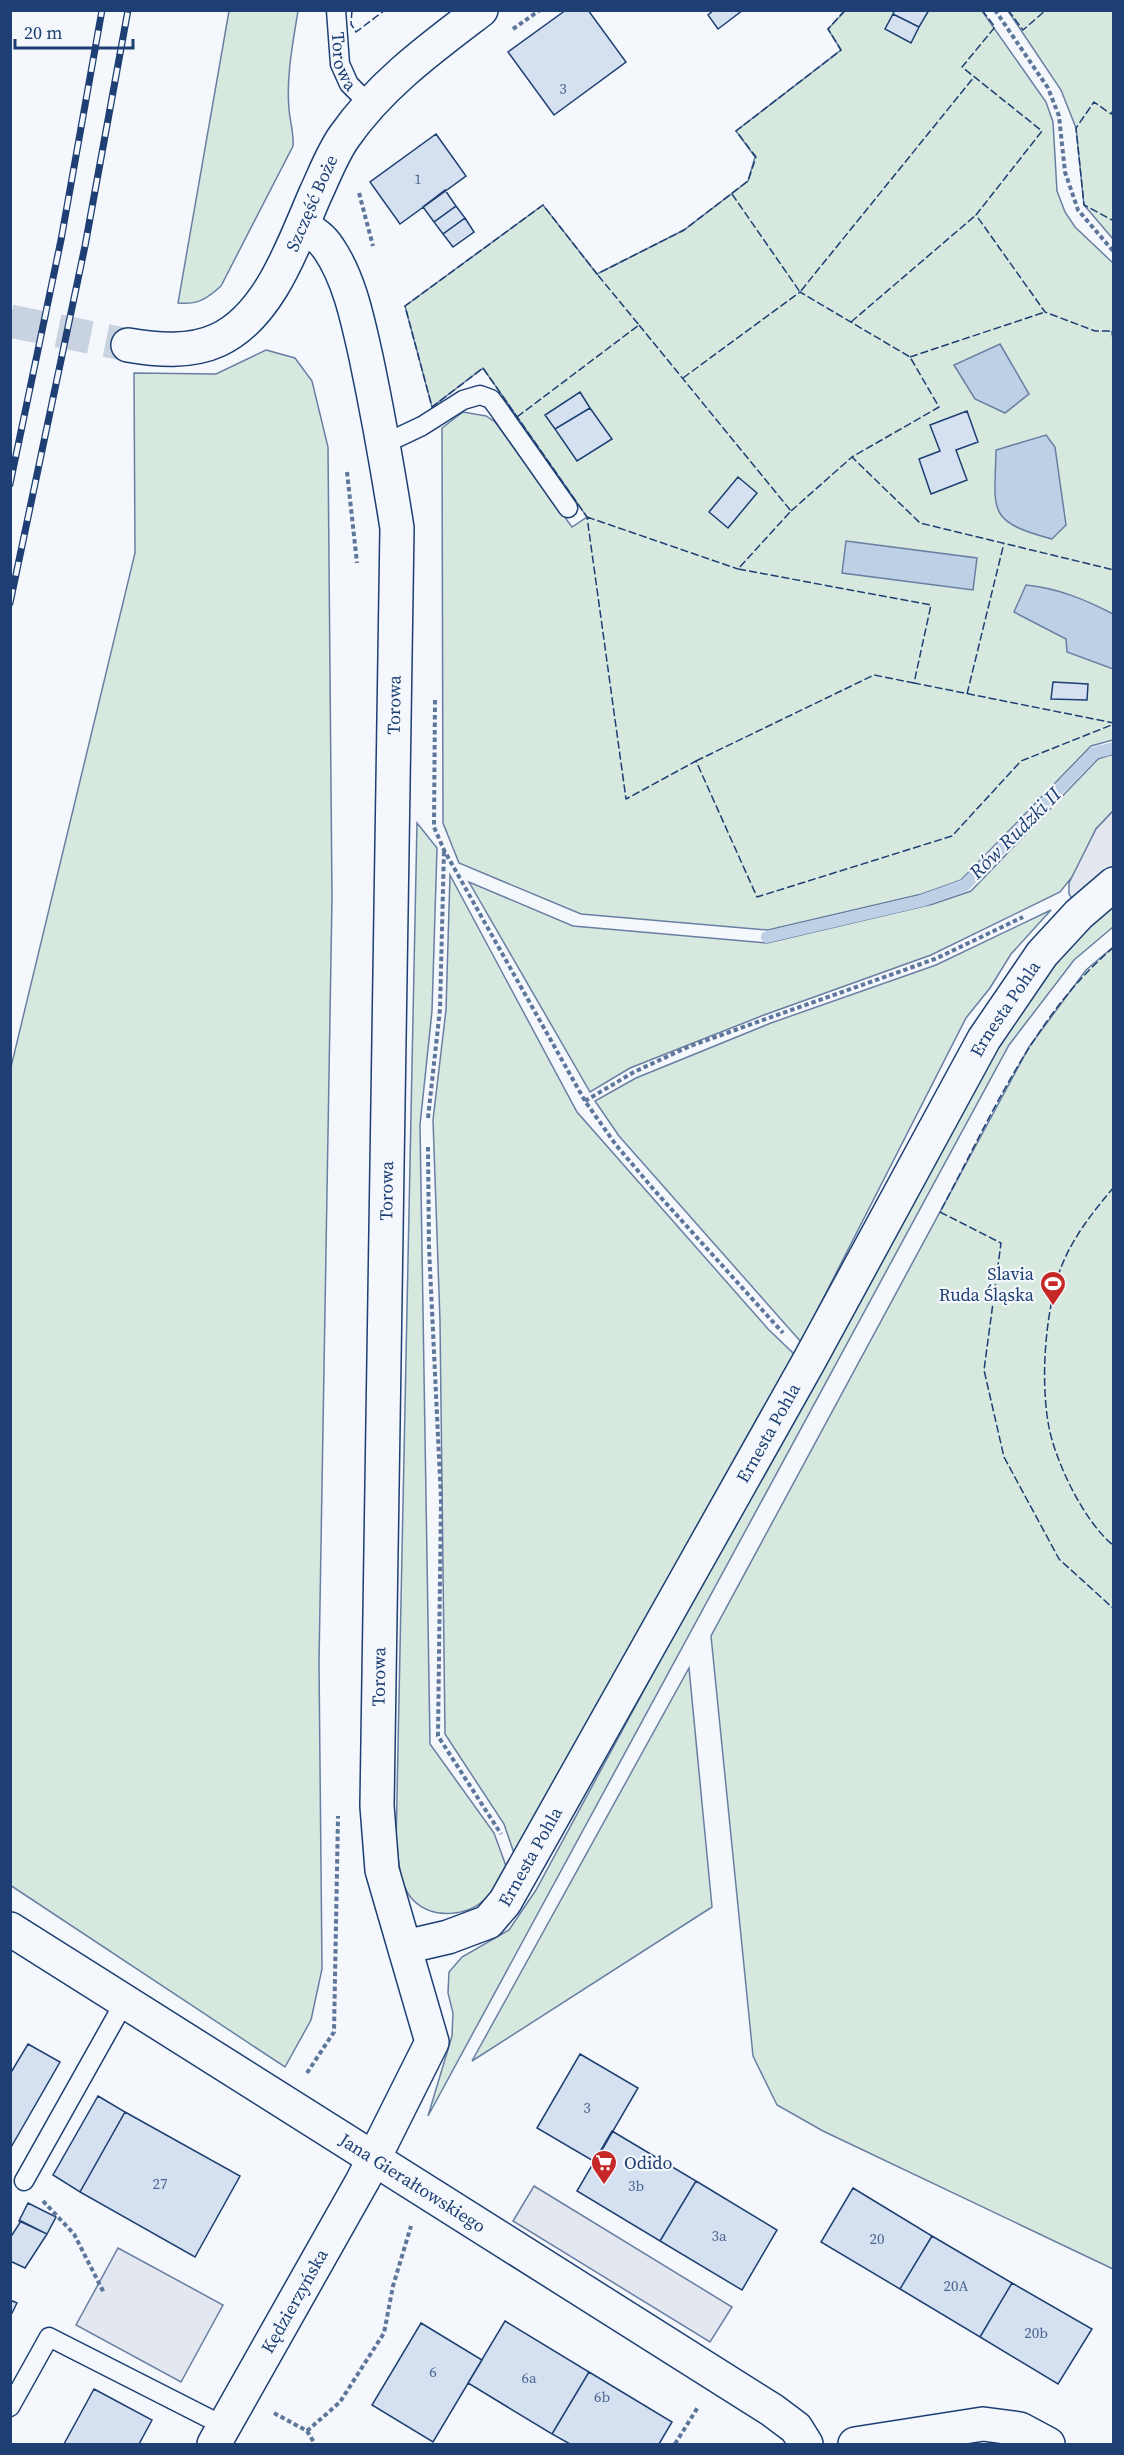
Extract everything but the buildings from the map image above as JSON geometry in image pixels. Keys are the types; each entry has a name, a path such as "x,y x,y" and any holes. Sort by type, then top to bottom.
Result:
{"street":[{"name":"Szczęść Boże","path":"128,345 153,349 180,349 218,340 234,329 264,298 302,226 343,138 369,104 402,72 481,10"},
{"name":"Torowa","path":"302,226 318,236 330,250 349,293 360,332 384,444 397,528 377,1806 382,1870 432,2042 375,2158"},
{"name":"Ernesta Pohla","path":"405,1947 448,1937 488,1922 505,1902 520,1879 809,1361 984,1039 1042,954 1079,914 1113,884"},
{"name":"Jana Gierałtowskiego","path":"10,1929 772,2410 796,2428 806,2445"},
{"name":"Kędzierzyńska","path":"219,2435 375,2158"},
{"path":"855,2445 983,2424 1020,2429 1048,2445"}],"lane":[{"name":"Torowa","path":"336,10 340,64 349,84 369,104"},
{"path":"384,444 422,426 463,400 480,395 491,399 497,406 568,508"},
{"path":"24,2181 125,2001"},
{"path":"10,2407 49,2337 219,2435"}],"path":[{"path":"511,32 540,10"},
{"path":"995,10 1048,88 1059,116 1065,172 1078,210 1113,252"},
{"path":"358,190 374,252"},
{"path":"346,462 357,570"},
{"path":"435,690 434,827 444,850 585,1101 616,1145 809,1361"},
{"path":"427,1123 440,1009 444,850"},
{"path":"585,1101 634,1072 690,1047 935,959 1026,916"},
{"path":"428,1145 429,1247 441,1499 438,1736 499,1830 520,1879"},
{"path":"305,2076 334,2032 338,1809"},
{"path":"24,2181 74,2234 104,2293"},
{"path":"307,2431 340,2402 384,2333 393,2286 410,2229 430,2193"},
{"path":"241,2396 307,2431 315,2445"},
{"path":"675,2445 702,2402"}],"shaded area":[{"path":"229,11 298,11 288,85 293,146 221,286 201,300 178,303"},
{"path":"845,11 982,11 1046,102 1053,122 1057,191 1065,212 1075,227 1113,263 1113,740 1091,746 961,880 922,894 768,930 581,914 459,863 443,823 442,428 463,412 486,416 495,422 572,527 587,517 483,368 432,407 405,306 543,205 597,274 684,230 748,181 755,157 736,131 841,50 828,29"},
{"path":"1008,11 1113,11 1113,239 1084,205 1076,128 1061,90"},
{"path":"266,350 295,358 312,381 328,447 332,898 319,1663 322,1969 311,2020 285,2067 10,1885 11,1067 135,553 134,373 216,374"},
{"path":"1113,754 1113,811 1096,829 1076,872 1060,892 931,955 764,1015 630,1068 590,1092 469,882 573,926 767,943 933,904 971,891 1098,759"},
{"path":"1113,811 1113,884 1075,903 1069,894 1069,883 1096,829"},
{"path":"417,823 437,848 432,1011 420,1125 430,1744 494,1833 506,1866 494,1887 479,1904 461,1912 451,1913 431,1911 409,1896 401,1874 396,1845"},
{"path":"450,875 577,1112 768,1329 794,1354 515,1856 504,1824 445,1734 440,1321 433,1120 446,1010"},
{"path":"1113,901 1113,927 1074,960 1009,1045 428,2116 452,2036 453,2013 448,1993 449,1972 462,1957 509,1930 536,1890 995,1041 1068,944"},
{"path":"1051,910 1011,954 990,988 966,1018 801,1342 619,1136 595,1101 636,1078 771,1023 936,965"},
{"path":"1113,947 1113,2269 823,2131 777,2105 753,2056 711,1636 1029,1047 1086,970"},
{"path":"689,1668 712,1907 472,2061"},
{"path":"534,2186 732,2307 710,2342 513,2221"},
{"path":"118,2248 223,2305 181,2382 76,2325"}],"water":[{"path":"1000,344 1029,394 1005,413 975,399 954,365"},
{"path":"1046,435 1055,447 1066,525 1052,539 1030,533 1005,519 999,511 995,487 996,450"},
{"path":"846,541 977,558 973,590 842,573"},
{"path":"1026,585 1071,595 1113,614 1113,669 1067,652 1066,639 1014,612"}],"waterway":[{"name":"Rów Rudzki II","path":"767,937 921,901 965,885 1094,753 1114,748"}],"tunnel":[{"path":"10,321 128,345"}],"railway":[{"path":"10,484 61,240 102,10"},
{"path":"10,603 85,246 128,10"}],"fence":[{"path":"352,10 351,24 356,32 385,10"},
{"path":"845,10 828,29 841,50 736,131 756,157 748,181 684,230 597,274 543,205 405,306 432,407 483,368 587,517 626,799 696,761 757,897 952,836 1021,761 1114,724"},
{"path":"982,10 995,27 962,67 1042,131 976,215 1045,312 1095,331 1114,331"},
{"path":"1008,10 1023,30 1046,10"},
{"path":"732,194 800,292 974,77"},
{"path":"1114,109 1111,114 1094,102 1076,128 1084,205 1114,221"},
{"path":"851,322 976,215"},
{"path":"517,417 639,325 597,274"},
{"path":"683,378 800,292 910,357 939,407 852,457 920,523 1114,570"},
{"path":"910,357 1045,312"},
{"path":"639,325 791,511 738,569 931,605 914,683 1114,723"},
{"path":"1112,331 1114,349"},
{"path":"791,511 852,457"},
{"path":"587,517 738,569"},
{"path":"967,694 1004,543"},
{"path":"696,761 874,675 914,683"},
{"path":"1114,947 1085,974 1036,1037 995,1106 940,1212 1001,1243 984,1370 1004,1457 1059,1559 1114,1609"},
{"path":"1114,1187 1081,1229 1058,1276 1047,1329 1045,1368 1048,1422 1057,1454 1082,1506 1092,1522 1114,1546"}],"place":[{"name":"Slavia Ruda Śląska","path":"1053,1307"},
{"name":"Odido","path":"604,2186"}]}
